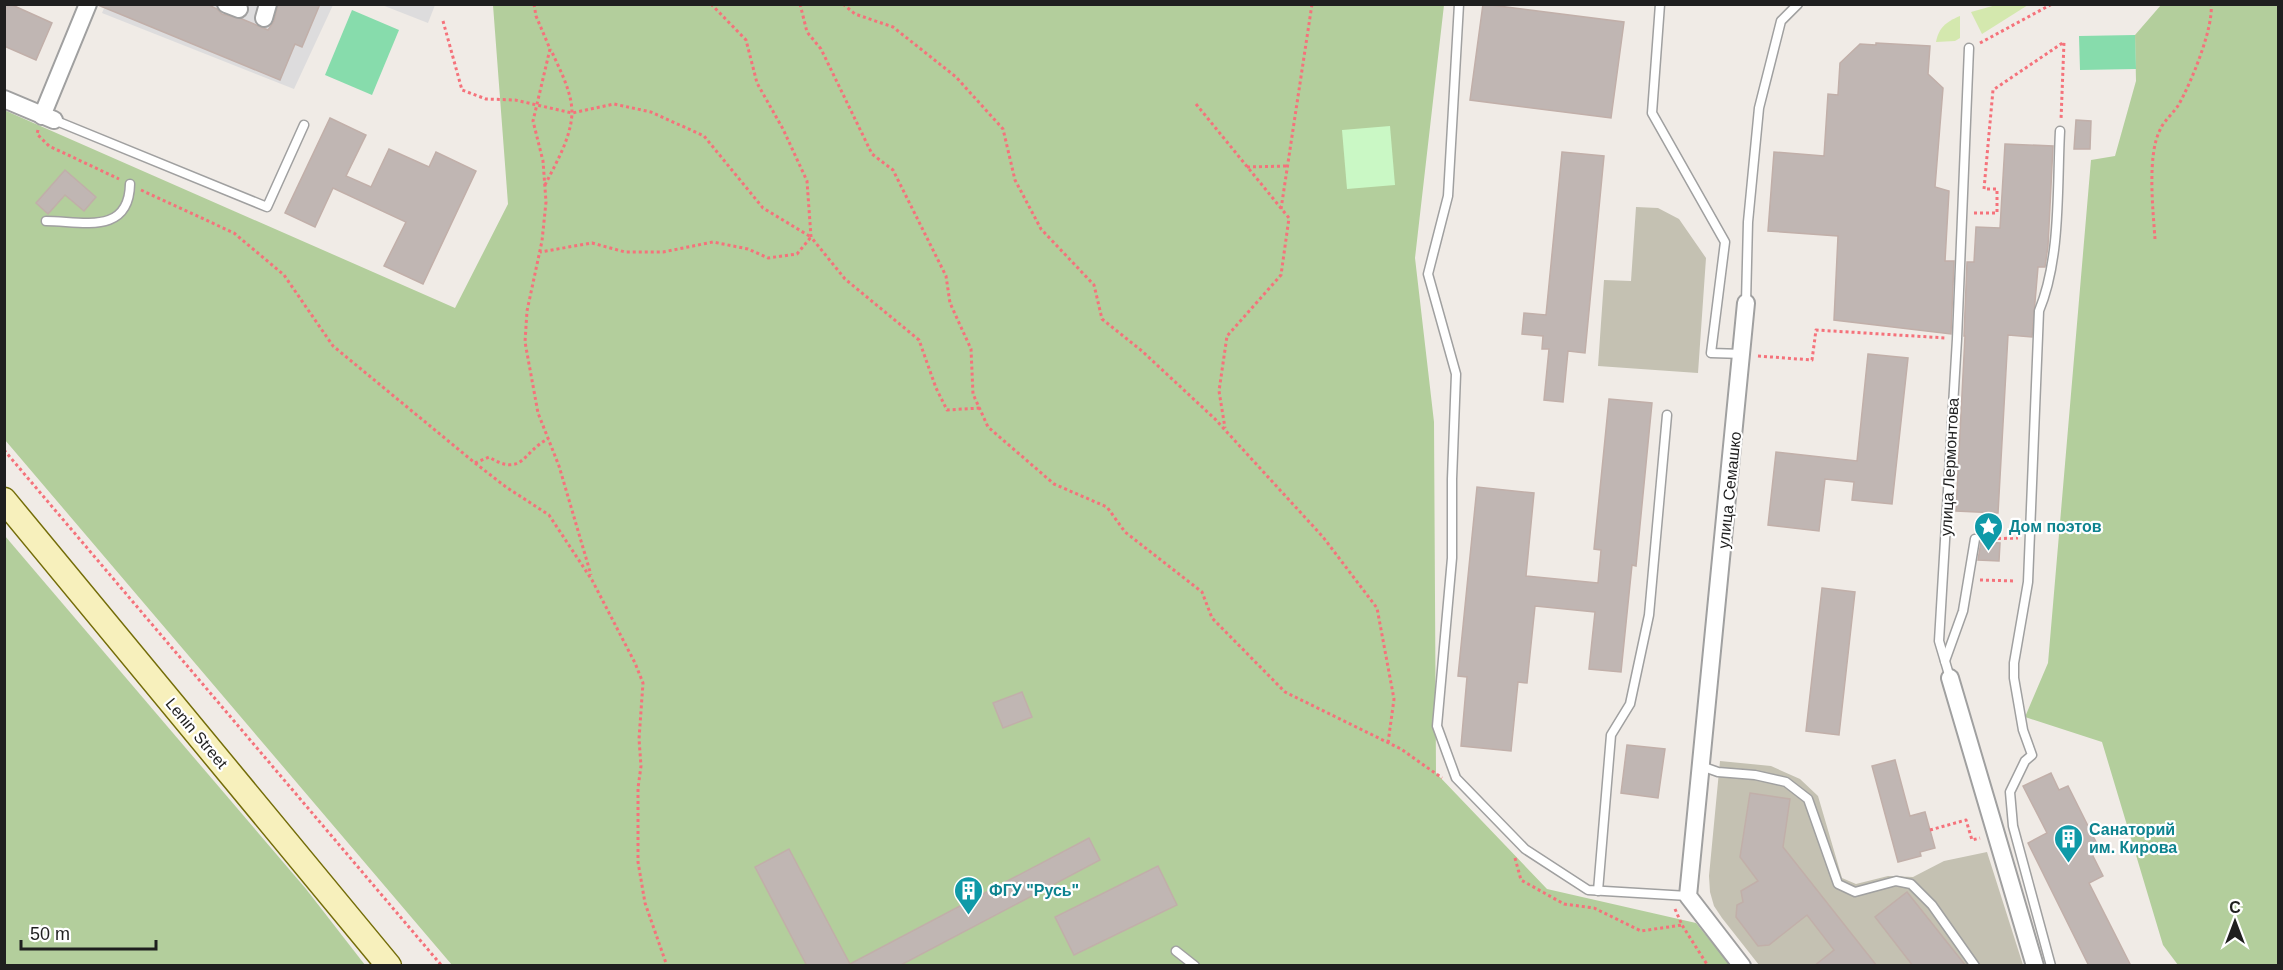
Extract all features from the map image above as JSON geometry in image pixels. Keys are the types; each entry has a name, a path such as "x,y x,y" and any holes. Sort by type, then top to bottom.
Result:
{"main road":[{"name":"Lenin Street","path":"4,500 389,966"}],"street":[{"path":"4,99 48,118 88,4"},
{"name":"улица Семашко","path":"1680,896 1701,766 1743,354 1746,303"},
{"name":"улица Лермонтова","path":"1950,678 2035,966"},
{"path":"1680,896 1742,966"}],"lane":[{"path":"1459,4 1448,196 1428,274 1456,374 1452,558 1437,726 1456,778 1525,849 1588,890 1680,896"},
{"path":"1660,4 1652,112 1725,242 1711,353 1743,354"},
{"name":"улица Семашко","path":"1746,303 1748,222 1760,108 1781,21 1798,4"},
{"name":"улица Лермонтова","path":"1950,678 1939,641 1957,339 1970,48"},
{"path":"48,118 267,207 304,125"},
{"path":"2051,966 2013,826 2010,792 2025,761 2032,755 2023,730 2014,678 2014,656 2028,582 2039,311 2048,289 2053,262 2060,131"},
{"path":"46,221 97,224 114,217 129,201 130,184"},
{"path":"1598,891 1611,735 1630,704 1648,615 1667,415"},
{"path":"1945,662 1964,611 1975,539"},
{"path":"1701,766 1718,772 1755,775 1786,782 1808,799 1838,884 1855,892 1896,881 1911,884 1932,905 1975,966"},
{"path":"1176,951 1195,966"}],"path":[{"path":"534,4 536,16 566,84 572,113 566,140 545,187"},
{"path":"540,252 592,243 625,252 663,252 713,242 748,249 768,258 797,254 811,237 807,181 783,129 757,83 746,40 711,4"},
{"path":"800,4 807,32 821,49 872,154 893,170 946,276 950,303 971,349 973,394 988,427 1054,484 1107,507 1125,532 1202,592 1212,618 1286,692 1388,743 1436,773 1444,781"},
{"path":"843,4 855,15 893,27 956,77 1003,129 1015,180 1041,229 1094,285 1102,319 1142,351 1225,430 1323,537 1377,608 1394,699 1388,743"},
{"path":"1281,209 1312,4"},
{"path":"1970,48 2052,4"},
{"path":"2155,239 2153,150 2160,129 2178,106 2193,75 2205,39 2211,4"},
{"path":"443,21 462,90 486,99 515,100 572,113 614,104 651,112 704,136 763,208 811,237 845,279 919,340 936,388 947,410 980,408"},
{"path":"1977,213 1997,213 1997,189 1984,189 1993,90 2064,42 2060,131"},
{"path":"550,49 533,122 543,161 546,202 525,342 538,413 559,466 592,580"},
{"path":"1196,104 1289,218 1281,275 1227,336 1219,391 1225,430"},
{"path":"37,134 49,146 234,233 284,275 333,346 506,487 549,515 592,580 643,682 639,739 641,766 638,788 638,862 645,903 668,966"},
{"path":"1247,167 1288,166"},
{"path":"1743,354 1812,360 1816,330 1957,339"},
{"path":"476,463 489,457 502,465 519,463 541,443 548,440"},
{"path":"4,450 442,966"},
{"path":"1975,539 2030,538"},
{"path":"1975,579 2028,582"},
{"path":"1930,830 1966,820 1972,840 1996,834"},
{"path":"1514,854 1521,880 1564,904 1594,908 1641,931 1682,925"},
{"path":"1680,896 1682,925 1708,966"}],"shaded area":[{"path":"106,4 333,5 294,89 102,13"},
{"path":"382,5 435,5 428,23"},
{"path":"1636,207 1658,208 1679,219 1706,258 1698,373 1598,366 1604,280 1631,281"},
{"path":"1720,761 1771,766 1800,779 1818,796 1842,878 1856,884 1888,876 1913,877 1944,861 1987,852 2023,965 1759,965 1722,918 1714,906 1710,892 1709,876"}],"green space":[{"path":"493,5 1444,5 1415,258 1434,422 1436,773 1547,889 1696,923 1730,965 452,965 5,440 4,110 455,308 508,204"},
{"path":"1996,5 2028,5 1982,34 1971,12"},
{"path":"2161,5 2278,5 2278,965 2178,965 2163,945 2102,742 2025,717 2048,663 2091,160 2115,156 2136,81 2135,35"},
{"path":"352,10 399,30 372,95 325,75"},
{"path":"1960,16 1960,38 1955,41 1936,42 1944,26"},
{"path":"2135,35 2136,69 2080,70 2079,36"},
{"path":"1390,126 1395,185 1347,189 1342,130"},
{"path":"5,536 306,889 365,965 5,965"}],"building":[{"path":"4,4 10,4 52,23 36,60 4,46"},
{"path":"207,4 222,14 242,19 268,30 274,21 278,4 320,4 302,47 295,44 280,80 98,5"},
{"path":"1483,4 1624,22 1611,118 1470,100"},
{"path":"1876,43 1930,46 1928,74 1943,88 1935,187 1949,191 1945,261 1954,261 1951,334 1834,320 1838,236 1768,231 1774,152 1824,156 1828,94 1838,95 1840,63 1860,44 1876,45"},
{"path":"330,118 366,135 346,176 371,187 389,149 429,167 436,152 476,171 423,284 384,266 406,222 333,188 315,227 285,213"},
{"path":"2076,120 2091,121 2090,149 2074,149"},
{"path":"2005,144 2053,146 2048,246 2045,267 2038,267 2032,337 2008,335 1998,513 1956,511 1967,262 1974,262 1976,227 2000,228"},
{"path":"1562,152 1604,156 1585,353 1568,351 1563,402 1544,400 1549,349 1542,349 1543,336 1522,334 1524,313 1546,315"},
{"path":"65,170 96,197 84,211 65,195 48,214 36,203"},
{"path":"1868,354 1908,358 1892,504 1852,500 1854,482 1825,479 1819,531 1768,525 1776,452 1857,461"},
{"path":"1609,399 1652,403 1636,566 1632,565 1621,672 1589,669 1595,612 1535,606 1527,683 1518,682 1511,751 1461,746 1467,677 1458,676 1477,487 1534,493 1526,576 1598,583 1601,550 1594,549"},
{"path":"1981,542 2000,543 1999,561 1978,560"},
{"path":"1822,588 1855,592 1839,735 1806,731"},
{"path":"1022,692 1032,717 1003,728 993,703"},
{"path":"1627,745 1665,749 1658,798 1621,793"},
{"path":"1895,760 1910,816 1925,812 1935,848 1920,852 1921,856 1898,862 1872,766"},
{"name":"Санаторий им. Кирова","path":"2051,773 2059,790 2068,786 2099,848 2091,852 2103,876 2089,883 2131,966 2089,966 2028,843 2047,833 2023,786"},
{"path":"1750,793 1790,799 1783,847 1877,966 1814,966 1834,950 1807,915 1769,945 1758,946 1736,917 1737,905 1743,902 1741,891 1758,881 1740,857"},
{"name":"ФГУ \"Русь\"","path":"1089,838 1100,860 899,966 807,966 755,867 789,849 850,964"},
{"path":"1158,866 1177,905 1074,955 1055,917"},
{"path":"1907,892 1966,966 1913,966 1875,917"}],"place":[{"name":"Дом поэтов","path":"1988,552"},
{"name":"Санаторий им. Кирова","path":"2068,864"},
{"name":"ФГУ \"Русь\"","path":"968,916"}]}
